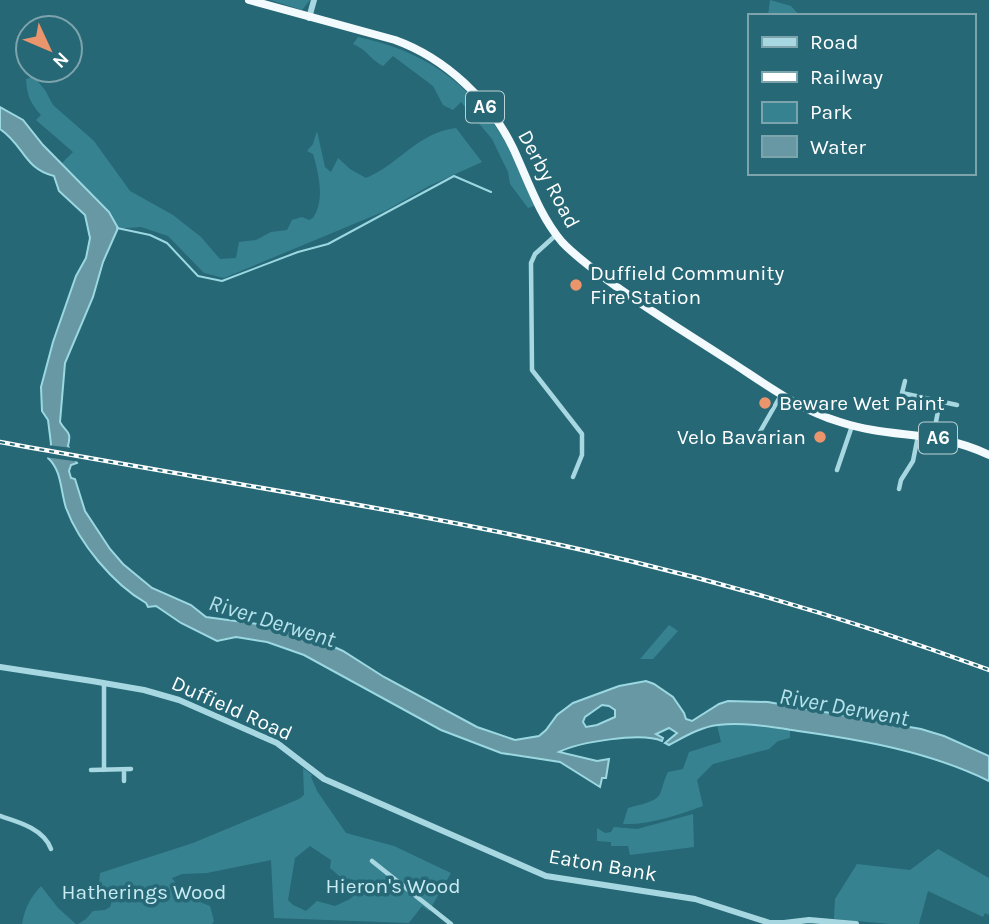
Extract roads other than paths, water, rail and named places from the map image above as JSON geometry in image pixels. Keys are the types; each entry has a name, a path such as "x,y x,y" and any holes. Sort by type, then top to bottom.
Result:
{"highway":[{"name":"A6","path":"248,0 309,18"},
{"name":"Derby Road","path":"309,18 404,44 432,57 455,74 479,99 506,136 531,191 556,235 576,255 625,293 781,395 820,415 852,426 933,437 965,444 989,455"}],"street":[{"path":"309,18 314,0"},
{"path":"556,235 535,254 531,263 532,370 582,434 582,455 573,477"},
{"path":"905,381 902,393 957,405"},
{"path":"757,437 781,395"},
{"path":"933,437 940,401"},
{"path":"837,470 852,426"},
{"path":"899,489 901,480 913,461 918,436"},
{"name":"Duffield Road","path":"0,667 104,683 163,695 194,706 277,743 292,752 317,775 355,794"},
{"path":"104,683 104,769"},
{"path":"92,770 131,769"},
{"path":"124,770 124,781"},
{"name":"Eaton Bank","path":"355,794 545,876 695,898 770,923 856,924"},
{"path":"0,816 40,833 48,840 51,849"},
{"path":"372,861 450,924"}],"water":[{"path":"0,107 23,120 43,145 109,212 118,228 65,363 60,422 69,434 68,446 77,463 71,465 69,471 71,478 75,479 85,511 123,564 152,588 191,605 206,617 294,629 343,651 384,677 477,727 515,740 539,736 557,715 573,703 619,686 646,681 673,697 686,719 692,721 728,701 768,702 921,729 989,756 989,781 943,762 871,743 768,727 728,724 705,728 669,745 665,743 677,733 669,728 656,734 663,738 662,741 652,738 610,739 559,752 597,761 609,759 606,778 602,778 600,787 560,762 501,753 441,730 304,655 267,642 236,637 217,641 181,623 156,606 148,607 110,574 79,535 66,508 58,475 48,458 51,444 48,420 42,411 41,387 76,276 86,258 90,238 85,215 59,191 54,176 36,168 0,129","holes":["602,705 615,710 615,717 586,727 583,722 585,717"]}],"waterway":[{"path":"117,228 150,235 167,243 198,276 222,281 298,252 328,244 454,176 491,192"}],"railway":[{"path":"0,442 395,512 552,543 721,584 811,610 989,670"}],"place":[{"name":"Duffield Community Fire Station","path":"576,285"},
{"name":"Beware Wet Paint","path":"765,403"},
{"name":"Velo Bavarian","path":"820,437"}],"water label":[{"name":"River Derwent","path":"272,621"},
{"name":"River Derwent","path":"844,707"}],"park label":[{"name":"Hieron's Wood","path":"393,886"},
{"name":"Hatherings Wood","path":"144,892"}]}
